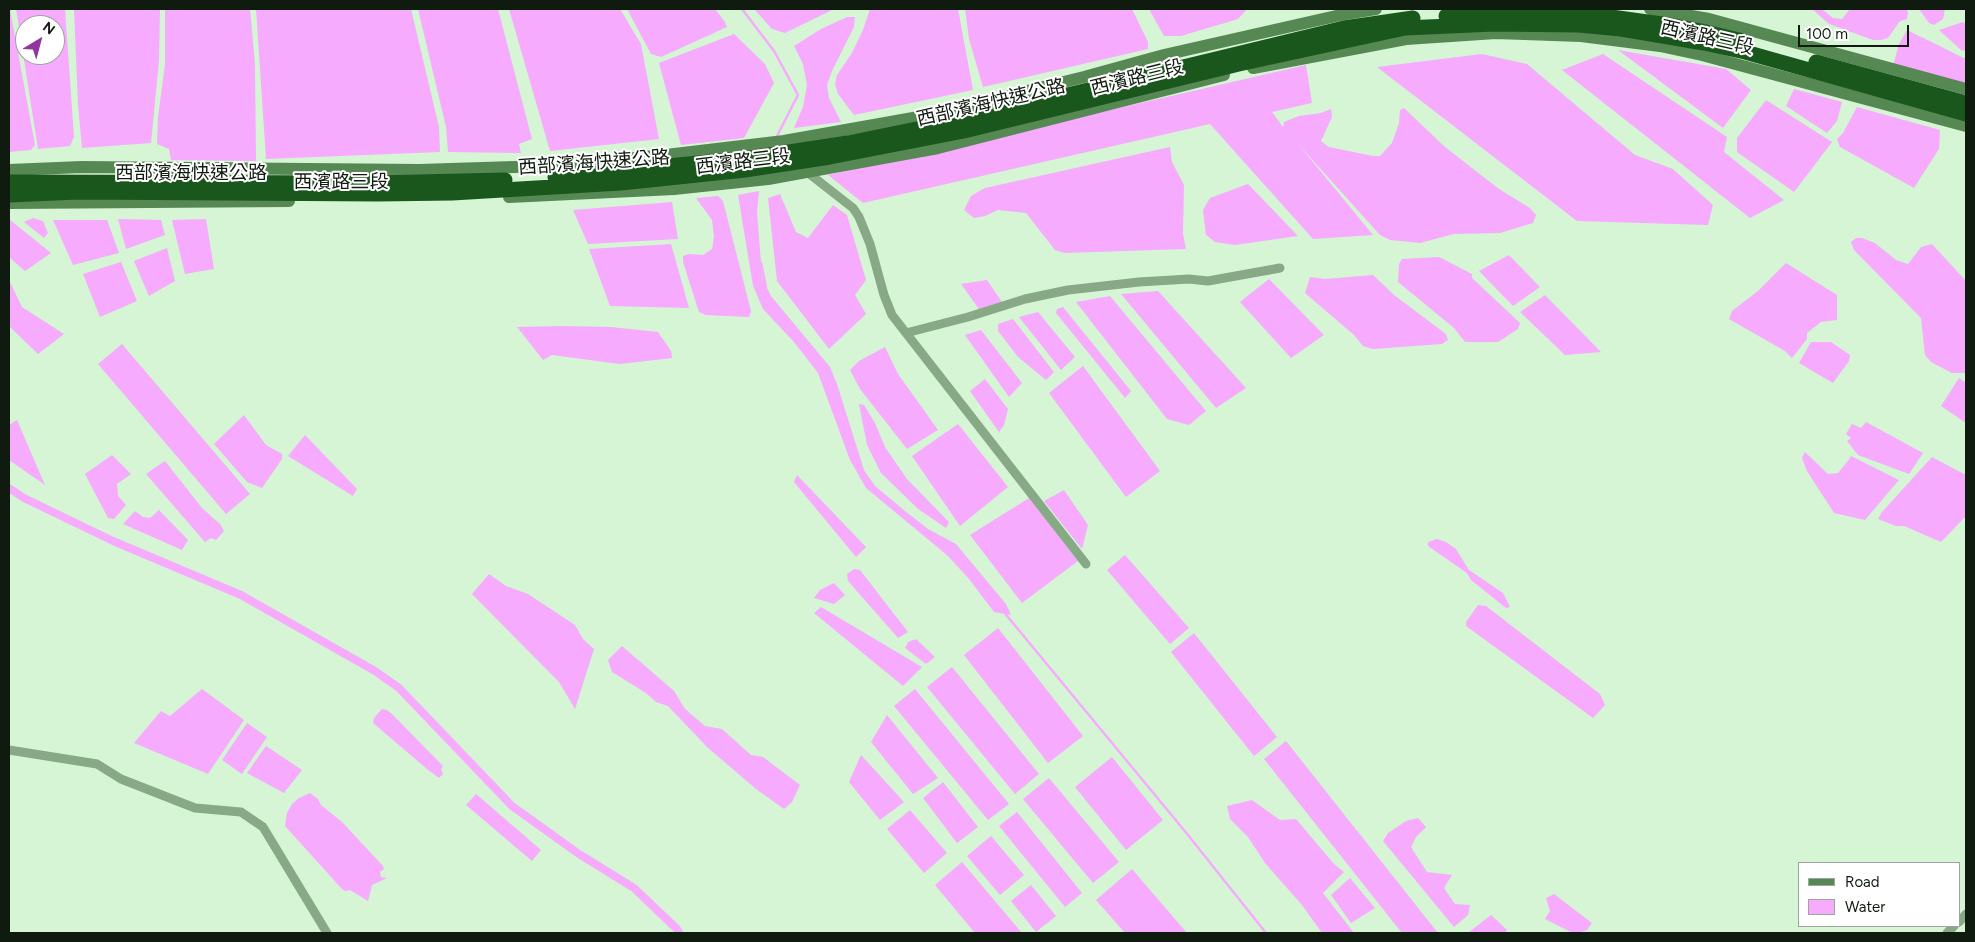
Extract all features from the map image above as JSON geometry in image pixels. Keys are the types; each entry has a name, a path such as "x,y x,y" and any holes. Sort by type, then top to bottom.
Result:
{"highway":[{"name":"西部濱海快速公路","path":"775,160 984,115 1344,28 1402,18 1493,13 1582,13 1706,32 1966,103"},
{"name":"西部濱海快速公路","path":"9,195 78,192 452,193 621,184 964,131 1248,62 1405,28 1494,24 1588,26 1621,29 1704,43 1745,52 1966,114"},
{"name":"西部濱海快速公路","path":"9,182 374,183 537,179 747,164"}],"street":[{"name":"西濱路三段","path":"9,203 424,200 674,189 747,164 775,160 930,116 1164,55 1345,14 1376,9"},
{"name":"西濱路三段","path":"1650,9 1709,19 1966,89"},
{"name":"西濱路三段","path":"775,160 807,172 938,148 1241,71 1319,55 1406,39 1496,33 1581,36 1660,46 1744,65 1966,126"},
{"name":"西濱路三段","path":"9,170 82,167 419,170 546,166 666,155 747,164"},
{"path":"807,172 853,208 859,217 870,244 884,295 892,315 1086,564"},
{"path":"906,333 968,317 1025,298 1068,290 1139,282 1189,279 1208,280 1280,268"},
{"path":"9,750 97,764 120,779 194,808 241,812 263,827 327,933"}],"water":[{"path":"10,9 15,36 15,65 20,65 35,145 31,150 9,152"},
{"path":"16,9 65,9 74,137 70,146 38,149 25,65 65,65 65,15 17,15"},
{"path":"74,9 160,9 159,61 151,143 82,148 78,105"},
{"path":"165,9 250,9 255,64 256,161 171,160 169,149 157,144 158,117 165,64"},
{"path":"256,9 411,9 439,127 440,152 266,159"},
{"path":"418,9 498,9 532,139 519,144 521,153 448,152 446,127"},
{"path":"509,9 620,9 641,44 659,139 550,151"},
{"path":"627,9 715,9 727,27 661,57 651,54"},
{"path":"754,9 834,9 785,33 772,29"},
{"path":"870,9 958,9 973,90 854,115 838,94 835,84 837,75 852,53 863,30"},
{"path":"965,9 1132,9 1148,42 1148,49 983,87 969,39"},
{"path":"1149,9 1247,9 1238,19 1181,36 1164,36"},
{"path":"1812,9 1822,9 1833,18 1842,19 1850,9 1906,9 1908,12 1907,19 1900,21 1888,38 1873,40 1829,24"},
{"path":"1919,9 1945,9 1943,19 1934,25 1929,23"},
{"path":"847,17 855,17 854,27 827,85 829,98 841,122 794,128 803,107 807,85 803,64 794,46 821,29"},
{"path":"1963,22 1966,24 1966,51 1961,50 1939,30"},
{"path":"1907,30 1966,59 1966,87 1893,66 1899,44"},
{"path":"734,34 765,64 774,83 744,138 681,145 659,63"},
{"path":"1618,50 1726,69 1751,90 1723,128"},
{"path":"1482,54 1527,64 1635,155 1673,169 1713,205 1708,225 1577,221 1377,67"},
{"path":"1603,54 1727,137 1724,152 1784,200 1750,218 1562,70"},
{"path":"1306,65 1312,103 1272,112 1283,127 1284,122 1299,116 1321,113 1331,109 1332,117 1321,141 1329,147 1380,156 1392,143 1399,123 1400,110 1404,108 1445,147 1499,189 1530,208 1536,215 1533,223 1500,233 1454,234 1420,243 1390,240 1380,235 1299,145 1373,235 1313,239 1210,124 863,203 828,175"},
{"path":"1794,89 1842,102 1837,121 1827,133 1786,106"},
{"path":"1766,100 1832,142 1794,192 1737,152 1737,138"},
{"path":"1857,107 1940,130 1939,149 1914,188 1840,147 1837,139 1843,133"},
{"path":"1170,147 1172,162 1184,185 1183,234 1186,249 1065,253 1055,250 1026,213 998,210 985,216 974,218 964,210 971,196 985,188"},
{"path":"1248,184 1298,236 1235,245 1215,242 1206,235 1203,210 1210,198"},
{"path":"759,191 757,212 762,275 771,296 830,367 864,470 875,486 905,511 928,529 956,544 1006,604 1011,615 994,612 969,579 948,556 866,488 850,460 818,373 794,342 763,309 753,286 738,195"},
{"path":"780,194 796,232 808,238 833,205 847,215 866,280 855,295 866,314 829,349 777,281 768,198"},
{"path":"718,196 723,201 751,311 749,317 706,315 699,312 683,262 683,256 689,254 703,255 712,249 714,237 712,220 696,198"},
{"path":"672,202 678,239 588,244 573,210"},
{"path":"33,218 43,221 48,233 44,238 24,222"},
{"path":"9,219 51,253 25,271 9,258"},
{"path":"118,219 161,220 165,235 126,249"},
{"path":"206,219 214,269 185,274 172,220"},
{"path":"53,220 107,220 119,253 73,265"},
{"path":"1856,238 1862,238 1875,243 1896,260 1908,264 1921,247 1932,244 1966,281 1966,373 1952,373 1931,362 1925,355 1921,318 1854,250 1851,242"},
{"path":"671,244 689,308 610,306 589,249"},
{"path":"167,248 175,281 149,296 134,261"},
{"path":"1509,255 1540,287 1513,306 1479,271"},
{"path":"1439,257 1472,274 1472,278 1520,323 1518,329 1498,342 1465,342 1454,328 1398,282 1399,264 1402,259"},
{"path":"121,262 137,301 100,317 83,274"},
{"path":"1786,263 1837,295 1837,320 1821,322 1807,333 1807,339 1792,358 1785,351 1729,319 1732,311 1758,291"},
{"path":"1373,275 1394,295 1446,334 1448,340 1442,344 1373,349 1363,346 1354,335 1305,293 1310,277 1325,279"},
{"path":"1269,279 1324,335 1291,358 1240,302"},
{"path":"9,280 22,307 64,334 38,354 9,326"},
{"path":"987,280 1002,302 979,309 961,284"},
{"path":"1158,291 1246,388 1216,408 1121,294"},
{"path":"1545,295 1601,352 1565,355 1520,312"},
{"path":"1110,296 1206,411 1189,425 1167,419 1076,302"},
{"path":"1063,307 1131,391 1125,398 1056,313 1057,309"},
{"path":"1038,312 1075,357 1061,370 1019,317"},
{"path":"1013,319 1054,372 1046,380 1018,357 998,331 998,324"},
{"path":"517,327 611,327 658,332 671,351 672,358 620,364 552,355 543,360"},
{"path":"981,330 1022,383 1009,397 965,335"},
{"path":"1811,342 1831,342 1850,355 1849,361 1833,383 1799,363"},
{"path":"122,344 250,494 226,514 98,364"},
{"path":"885,347 898,374 938,430 907,449 860,389 850,370 859,361"},
{"path":"1083,366 1160,471 1126,497 1049,393"},
{"path":"1959,378 1966,383 1966,423 1941,406"},
{"path":"985,379 1008,409 1004,425 999,432 970,391"},
{"path":"859,404 864,405 875,423 885,447 907,479 949,522 946,528 918,509 881,473 867,445"},
{"path":"244,415 266,445 282,454 282,459 262,488 247,482 214,444"},
{"path":"17,420 45,485 9,460 9,425"},
{"path":"1866,422 1923,453 1909,474 1858,455 1847,441 1851,438 1846,434 1852,424 1861,428"},
{"path":"958,424 1008,487 960,526 912,456"},
{"path":"305,435 357,489 353,496 288,456"},
{"path":"1805,452 1828,474 1838,473 1851,456 1899,480 1865,520 1834,513 1807,471 1802,458"},
{"path":"112,455 131,474 117,484 118,496 126,505 114,519 108,518 85,474"},
{"path":"1932,457 1966,475 1966,516 1941,542 1904,526 1896,526 1878,519 1882,512"},
{"path":"165,461 202,508 220,524 224,531 216,540 211,538 205,542 146,474"},
{"path":"797,475 866,547 856,557 794,482"},
{"path":"1064,490 1088,525 1082,549 1044,501"},
{"path":"1029,498 1078,561 1022,603 970,535"},
{"path":"159,510 188,540 182,550 123,524 135,511 143,517 150,518"},
{"path":"1437,539 1446,542 1456,549 1469,570 1503,593 1510,607 1506,608 1471,580 1467,573 1428,546 1428,542"},
{"path":"1125,555 1189,628 1170,644 1107,570"},
{"path":"854,569 860,570 908,632 898,638 848,581 847,574"},
{"path":"489,574 506,586 528,594 575,625 583,639 594,649 575,709 559,682 472,594"},
{"path":"834,583 845,595 834,604 814,598 820,590"},
{"path":"1478,605 1486,606 1600,694 1605,705 1593,718 1466,626 1466,622"},
{"path":"821,607 922,667 903,686 814,613"},
{"path":"998,628 1083,736 1048,763 964,655"},
{"path":"1194,633 1277,737 1254,756 1171,652"},
{"path":"916,639 935,657 926,664 905,648 908,642"},
{"path":"622,646 674,691 685,709 705,726 722,729 751,755 763,757 800,785 792,802 784,809 756,789 707,747 668,706 656,702 646,693 612,672 608,660"},
{"path":"952,667 1039,774 1015,794 927,687"},
{"path":"202,689 244,720 208,774 134,743 161,711 170,716"},
{"path":"915,689 1009,804 988,820 894,706"},
{"path":"382,709 392,714 443,766 441,769 443,774 439,778 373,723 374,718"},
{"path":"887,715 938,778 913,794 871,742"},
{"path":"247,723 267,737 242,774 222,760"},
{"path":"1286,741 1438,933 1402,933 1264,759"},
{"path":"266,746 302,770 284,793 247,773"},
{"path":"861,755 904,802 880,820 849,782"},
{"path":"1112,757 1163,820 1126,850 1075,787"},
{"path":"1049,778 1119,862 1093,883 1023,799"},
{"path":"943,782 978,827 957,843 923,798"},
{"path":"310,793 318,799 321,805 342,822 383,866 384,869 380,872 381,877 387,878 372,885 368,901 350,890 345,891 341,888 285,826 287,813 292,804"},
{"path":"476,794 541,850 532,861 466,805"},
{"path":"1252,800 1280,820 1296,819 1334,864 1344,872 1323,893 1354,933 1322,933 1302,905 1265,863 1248,837 1230,819 1227,806"},
{"path":"910,810 947,853 924,873 887,829"},
{"path":"1017,812 1082,893 1065,907 999,826"},
{"path":"1418,818 1426,827 1416,837 1411,847 1427,872 1452,875 1444,888 1455,904 1470,905 1468,915 1454,927 1383,841 1388,833 1406,821"},
{"path":"991,836 1024,875 1000,895 967,856"},
{"path":"962,862 1022,933 975,933 935,885"},
{"path":"1132,869 1187,933 1125,933 1096,900"},
{"path":"1350,878 1375,908 1351,923 1331,895"},
{"path":"1031,885 1056,916 1036,932 1011,901"},
{"path":"1554,894 1592,923 1587,930 1578,933 1571,932 1545,919 1550,911 1546,898"},
{"path":"1491,915 1507,930 1505,933 1468,933"}],"waterway":[{"path":"742,9 774,51 798,95 776,138"},
{"path":"761,263 766,287"},
{"path":"9,488 24,498 113,541 241,595 375,671 399,688 512,806 579,854 634,888 679,933"},
{"path":"1003,611 1188,835 1266,933"}]}
